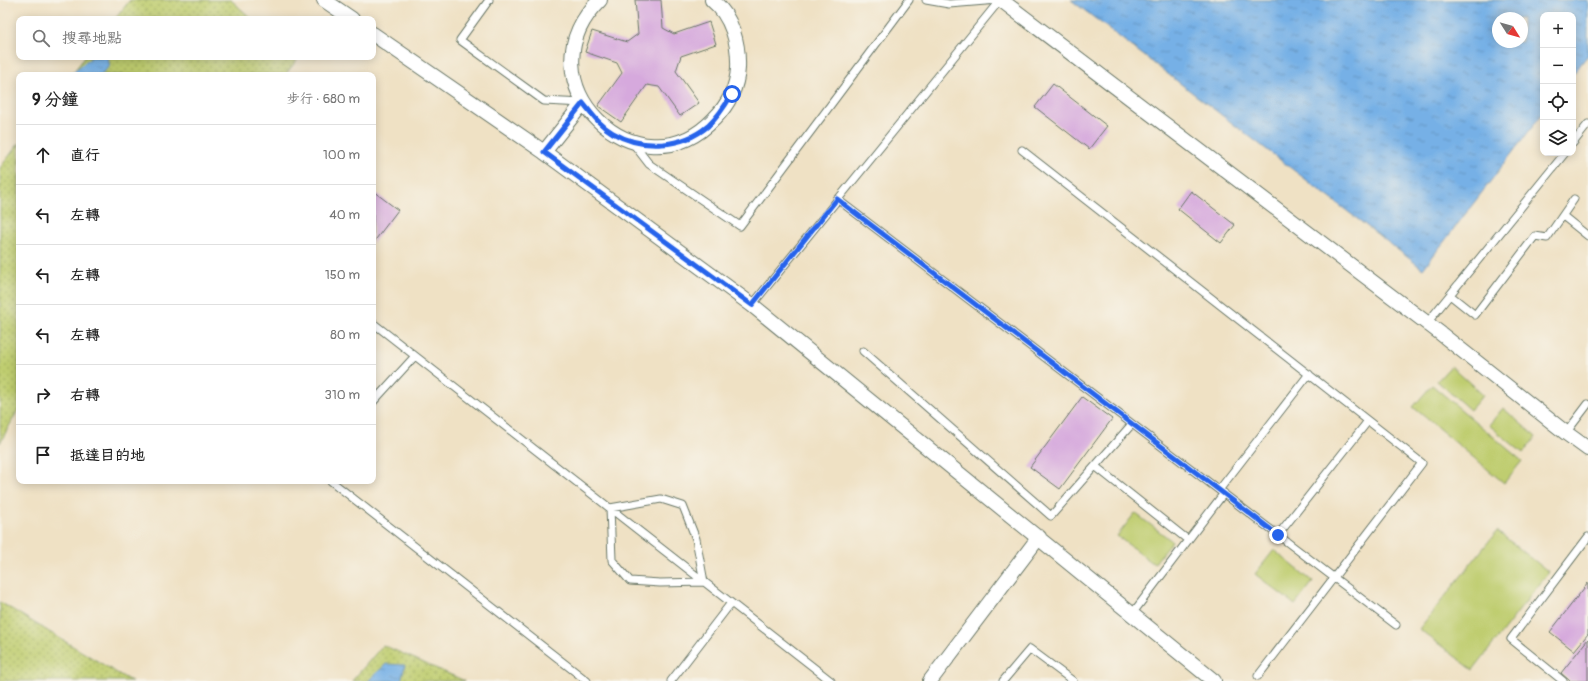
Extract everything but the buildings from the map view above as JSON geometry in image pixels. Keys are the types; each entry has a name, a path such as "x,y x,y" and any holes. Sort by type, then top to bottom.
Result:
{"street":[{"path":"324,0 348,16"},
{"path":"600,0 582,22 576,38 572,54 575,82 583,103 596,120 613,133 632,142 652,145 672,143 691,137 708,126 722,112 732,94 738,75 735,36 726,18 712,0"},
{"path":"1006,2 1428,323 1588,449"},
{"path":"376,36 544,152 752,305 1039,537 1214,681"},
{"path":"544,152 583,103"},
{"path":"930,681 1039,537"}],"lane":[{"path":"489,0 460,40 544,101 583,103"},
{"path":"632,142 648,164 740,226 909,0"},
{"path":"926,0 949,4 1006,2"},
{"path":"752,305 837,199 1006,2"},
{"path":"1576,139 1588,124"},
{"path":"1022,150 1422,463 1258,676"},
{"path":"1428,323 1563,156"},
{"path":"837,199 1396,625"},
{"path":"1450,295 1476,315 1535,236 1547,238 1574,199"},
{"path":"1563,216 1588,236"},
{"path":"376,325 830,681"},
{"path":"863,351 1051,516 1132,424"},
{"path":"376,399 415,356"},
{"path":"1132,614 1309,374"},
{"path":"1566,433 1588,404"},
{"path":"1278,535 1368,421"},
{"path":"1095,466 1188,540"},
{"path":"335,484 587,681"},
{"path":"610,508 661,499 683,506 696,540 704,582"},
{"path":"610,508 612,560 630,581 660,583 704,582"},
{"path":"1563,681 1511,639 1588,537"},
{"path":"671,681 731,603"},
{"path":"1003,681 1030,649 1073,681"}],"green space":[{"path":"130,0 231,0 249,16 117,16"},
{"path":"83,60 297,60 287,72 73,72"},
{"path":"16,147 16,414 0,443 0,168"},
{"path":"1451,366 1483,395 1470,410 1437,381"},
{"path":"1432,385 1522,461 1504,483 1413,407"},
{"path":"1503,408 1536,437 1523,453 1489,425"},
{"path":"1135,513 1172,541 1154,564 1117,536"},
{"path":"1497,531 1549,572 1473,670 1419,629"},
{"path":"1274,550 1313,582 1295,605 1255,574"},
{"path":"0,602 127,679 132,681 0,681"},
{"path":"383,645 465,681 352,681"}],"water":[{"path":"1071,0 1588,0 1588,55 1576,70 1576,12 1540,12 1540,117 1423,269"},
{"path":"88,60 108,60 110,66 103,72 73,72"},
{"path":"386,664 405,665 401,681 368,681"}],"route":[{"path":"732,94 722,112 708,126 691,137 672,143 652,145 632,142 613,133 596,120 583,103 544,152 752,305 837,199 1278,535"}]}
